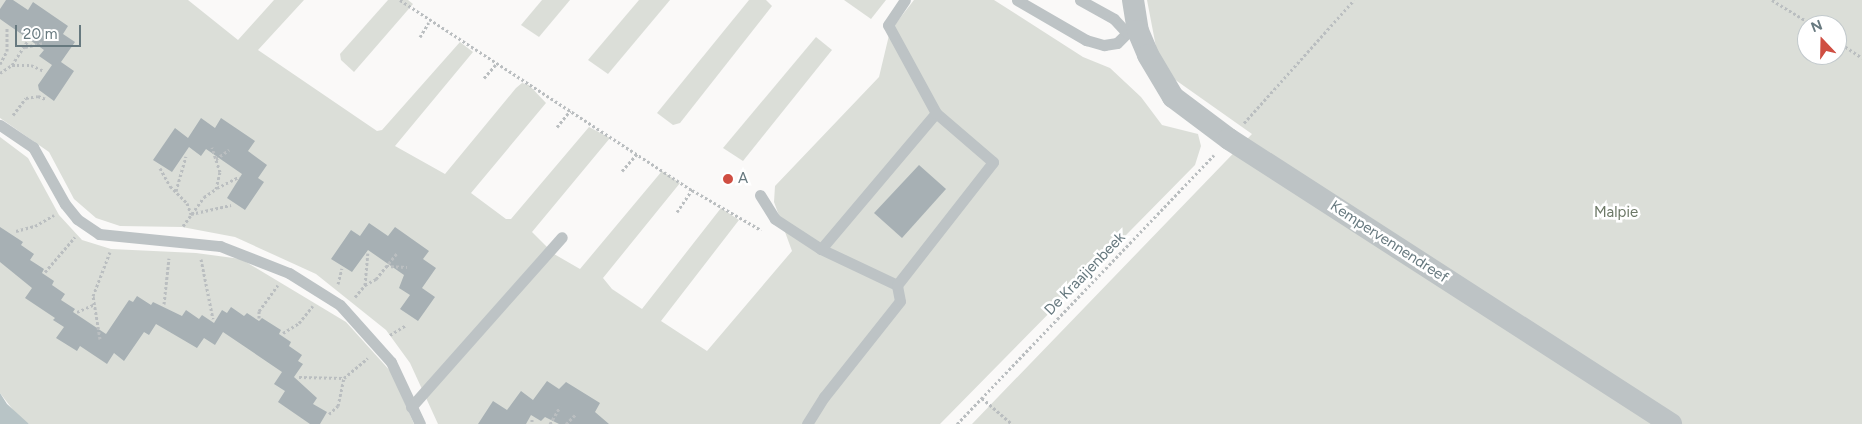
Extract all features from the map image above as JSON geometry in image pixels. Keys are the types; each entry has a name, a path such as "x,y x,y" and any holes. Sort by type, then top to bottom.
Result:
{"street":[{"name":"Kempervennendreef","path":"1133,0 1132,32 1158,77 1173,97 1229,139 1671,424"}],"lane":[{"path":"807,424 824,397 900,301 897,286 993,162 936,113 888,24 906,0"},
{"path":"1016,0 1086,40 1111,44 1132,32 1114,19 1080,0"},
{"path":"820,249 936,113"},
{"path":"2,126 33,147 67,207 84,224 100,234 201,243 246,254 289,273 322,294 344,310 390,362 420,424"},
{"path":"760,195 775,219 820,249 897,286"},
{"path":"411,407 562,237"}],"path":[{"path":"400,0 429,22 692,190 768,234"},
{"name":"De Kraaijenbeek","path":"957,424 1229,139 1354,0"},
{"path":"1772,0 1797,15"},
{"path":"420,37 429,22"},
{"path":"0,64 6,51 7,28"},
{"path":"0,73 12,65 36,28"},
{"path":"25,47 44,44"},
{"path":"1847,48 1862,58"},
{"path":"484,78 496,64"},
{"path":"12,65 31,65 44,71"},
{"path":"2,126 26,98 38,96 46,99"},
{"path":"557,127 570,111"},
{"path":"212,147 220,172 216,189"},
{"path":"216,159 229,150"},
{"path":"622,171 637,154"},
{"path":"176,192 186,156"},
{"path":"160,168 170,186 187,203 191,214"},
{"path":"164,304 175,240 180,230 204,197 239,177"},
{"path":"677,212 692,190"},
{"path":"191,214 231,205"},
{"path":"16,231 35,226 67,207"},
{"path":"45,272 67,250 84,224"},
{"path":"100,340 95,289 100,283 114,236"},
{"path":"201,243 201,268 213,319"},
{"path":"365,285 368,253"},
{"path":"344,310 365,285 376,279 396,253"},
{"path":"386,266 407,267"},
{"path":"259,318 259,311 289,273"},
{"path":"282,333 299,323 322,294"},
{"path":"77,312 95,304"},
{"path":"329,414 338,406 344,378 379,349"},
{"path":"299,377 344,378"},
{"path":"982,398 1012,424"},
{"path":"550,424 560,407"},
{"path":"566,424 576,414"},
{"path":"532,419 532,424"}],"green space":[{"path":"0,0 188,0 238,40 274,0 304,0 258,50 377,131 382,130 460,42 473,52 395,146 445,174 516,88 522,83 529,85 546,103 471,193 506,219 511,219 589,127 610,138 532,232 554,254 580,269 662,171 680,183 603,278 612,289 642,309 721,208 739,220 661,321 707,351 792,251 774,202 775,186 879,77 890,31 914,0 994,0 1083,57 1110,68 1141,97 1162,125 1198,134 1201,146 1195,165 940,424 438,424 410,363 386,330 316,274 235,237 182,227 120,226 96,218 74,199 49,152 0,118"},
{"path":"388,0 408,0 413,4 354,72 341,60 340,54"},
{"path":"542,0 570,0 539,37 521,25"},
{"path":"639,0 670,0 608,74 588,60"},
{"path":"749,0 766,0 772,6 680,123 673,125 657,113"},
{"path":"844,0 886,0 871,19"},
{"name":"Malpie","path":"1147,0 1862,0 1862,424 972,424 1252,134 1167,74 1156,47"},
{"path":"816,37 832,50 743,161 723,148"},
{"path":"0,137 28,158 59,215 82,240 111,249 196,253 241,259 346,322 392,373 414,424 29,424 20,419 0,393"}],"shaded area":[{"path":"0,393 7,404 29,424 0,424"}],"building":[{"path":"6,0 13,0 28,10 33,2 68,26 63,34 75,42 61,62 74,71 54,101 39,90 38,85 52,65 39,56 44,50 0,19 0,9"},
{"path":"201,118 215,128 221,118 255,141 248,151 267,165 258,178 264,182 245,210 227,198 242,174 206,149 201,156 189,147 172,172 153,160 175,128 188,138"},
{"path":"919,165 946,189 902,238 874,213"},
{"path":"369,223 388,236 395,227 429,251 423,259 436,268 422,288 435,297 418,321 400,309 410,295 399,288 404,275 368,250 352,272 331,259 351,230 360,236"},
{"path":"0,227 23,242 21,245 34,254 30,260 44,269 42,273 54,281 52,285 65,294 61,300 75,309 73,312 106,334 129,300 133,302 137,296 151,305 153,302 182,316 186,310 199,319 202,315 214,323 222,310 227,313 231,307 244,316 247,313 259,321 262,318 281,330 279,334 291,342 289,346 302,355 298,361 303,364 294,377 317,398 313,404 327,412 320,424 310,424 278,402 285,391 274,384 282,372 223,332 215,345 204,338 197,348 156,324 149,335 144,332 124,361 114,353 107,364 80,346 77,351 56,338 64,327 53,320 55,318 25,298 32,288 0,262"},
{"path":"547,381 559,389 566,382 600,403 595,412 609,424 559,424 545,417 541,421 531,415 526,424 478,424 493,401 507,410 521,391 533,400"}],"place":[{"name":"A","path":"728,179"}]}
